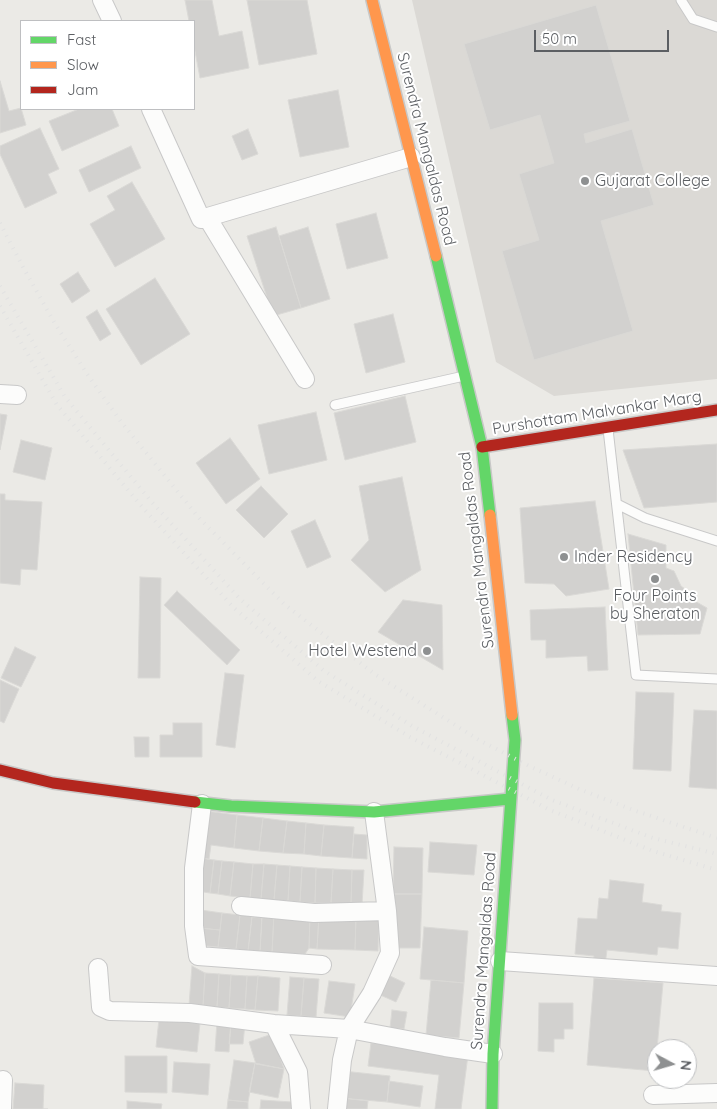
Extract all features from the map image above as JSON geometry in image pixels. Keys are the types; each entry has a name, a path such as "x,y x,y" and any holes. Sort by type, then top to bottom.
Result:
{"main road":[{"name":"Surendra Mangaldas Road","path":"372,0 482,447 515,740 493,1054 492,1109"},
{"name":"Purshottam Malvankar Marg","path":"482,447 717,410"},
{"path":"0,770 53,783 202,804 342,812 374,812 510,799"}],"street":[{"path":"102,0 112,20"},
{"path":"151,110 201,219 411,157"},
{"path":"207,217 305,379"},
{"path":"202,804 194,868 194,926 198,956 322,965"},
{"path":"337,1109 342,1060 349,1029 372,993 390,953 387,911 374,812"},
{"path":"241,906 314,913 387,911"},
{"path":"500,961 717,976"},
{"path":"98,968 101,1007 110,1012 190,1013 274,1024 349,1029 493,1054"},
{"path":"274,1024 298,1072 300,1109"},
{"path":"2,1109 3,1080"},
{"path":"653,1095 717,1093"}],"lane":[{"path":"681,0 693,19 717,27"},
{"path":"335,405 466,376"},
{"path":"608,428 636,676 717,679"},
{"path":"617,504 645,518 717,541"}],"shaded area":[{"name":"Gujarat College","path":"412,0 717,0 717,379 554,396 496,362"}],"building":[{"path":"185,0 212,0 219,36 242,31 249,68 200,78 195,51 195,20 189,20"},
{"path":"247,0 307,0 317,54 259,65"},
{"path":"596,5 630,121 584,134 586,143 632,129 654,205 601,221 633,331 534,360 502,251 539,240 519,174 554,163 540,115 490,130 464,44"},
{"path":"0,81 9,111 20,108 26,125 0,133"},
{"path":"338,90 349,147 300,157 288,100"},
{"path":"76,110 112,110 119,126 62,151 49,121"},
{"path":"40,128 59,169 48,174 57,193 25,208 0,154 0,146"},
{"path":"248,129 258,154 242,160 232,136"},
{"path":"131,146 141,168 89,192 79,170"},
{"path":"132,182 165,239 115,267 90,224 115,210 107,196"},
{"path":"376,213 388,258 347,269 336,224"},
{"path":"276,227 301,308 273,316 247,236"},
{"path":"308,227 330,299 301,308 279,236"},
{"path":"78,272 90,291 72,303 60,284"},
{"path":"155,278 190,334 141,365 106,309"},
{"path":"97,310 111,334 100,341 86,317"},
{"path":"393,314 405,362 366,373 354,324"},
{"path":"405,396 416,442 345,460 334,413"},
{"path":"316,412 327,460 269,474 258,425"},
{"path":"0,414 7,415 0,450"},
{"path":"230,438 260,479 226,504 196,463"},
{"path":"21,440 52,448 45,480 13,472"},
{"path":"717,444 717,502 644,508 623,450"},
{"path":"402,477 421,570 385,592 351,560 369,540 359,486"},
{"path":"261,486 288,514 264,538 236,510"},
{"path":"0,494 5,494 5,500 42,502 37,570 21,569 20,585 0,583"},
{"name":"Inder Residency","path":"595,501 609,589 566,596 554,584 525,583 520,508"},
{"path":"315,520 331,557 307,568 291,531"},
{"name":"Four Points by Sheraton","path":"628,534 666,545 666,568 674,571 681,586 689,592 693,600 707,608 700,634 638,635"},
{"path":"140,577 161,578 160,678 138,678"},
{"path":"177,591 240,650 227,665 164,605"},
{"name":"Hotel Westend","path":"403,600 442,605 443,670 378,632"},
{"path":"605,607 608,670 588,671 587,656 546,658 546,640 531,640 530,610"},
{"path":"15,647 36,657 21,687 1,678"},
{"path":"225,673 244,675 235,748 216,745"},
{"path":"0,680 19,689 4,723 0,721"},
{"path":"636,692 674,693 671,771 633,769"},
{"path":"694,710 717,711 717,789 689,787"},
{"path":"173,723 202,723 202,757 160,757 160,735 173,735"},
{"path":"134,737 149,737 149,757 135,757"},
{"path":"206,811 237,815 234,848 211,845 209,859 200,858"},
{"path":"237,815 263,818 259,851 234,848"},
{"path":"263,818 287,821 283,853 259,851"},
{"path":"287,821 306,823 304,854 283,853"},
{"path":"306,823 324,825 321,856 304,854"},
{"path":"324,825 354,827 352,858 321,856"},
{"path":"354,834 367,835 367,859 352,858"},
{"path":"430,842 477,845 474,875 428,872"},
{"path":"394,847 423,848 422,894 393,894"},
{"path":"200,858 214,860 210,893 197,891"},
{"path":"214,860 222,861 218,894 210,893"},
{"path":"222,861 234,862 230,896 218,894"},
{"path":"234,862 253,864 250,898 230,896"},
{"path":"253,864 264,864 261,899 250,898"},
{"path":"264,864 277,865 274,900 261,899"},
{"path":"277,865 290,866 288,901 274,900"},
{"path":"290,866 302,867 300,902 288,901"},
{"path":"302,867 316,868 315,903 300,902"},
{"path":"316,868 333,869 331,903 315,903"},
{"path":"333,869 352,870 351,904 331,903"},
{"path":"352,870 364,870 362,905 351,904"},
{"path":"610,880 644,884 642,902 662,905 661,911 681,913 678,949 658,947 657,955 607,950 605,965 593,964 594,956 575,954 578,918 597,919 599,898 608,899"},
{"path":"393,894 422,894 420,948 392,948"},
{"path":"201,910 222,913 220,930 199,928"},
{"path":"262,912 274,913 272,953 260,952"},
{"path":"222,913 240,915 236,949 218,947"},
{"path":"274,913 310,915 309,948 305,954 272,953"},
{"path":"240,915 252,916 248,951 236,949"},
{"path":"310,915 319,915 317,949 309,948"},
{"path":"319,915 356,916 355,950 317,949"},
{"path":"356,916 379,917 378,951 355,950"},
{"path":"252,917 262,918 260,952 248,951"},
{"path":"424,927 468,931 464,983 420,979"},
{"path":"199,928 220,930 218,947 197,945"},
{"path":"192,966 205,973 203,1006 189,1005"},
{"path":"205,973 219,974 217,1007 203,1006"},
{"path":"219,974 231,975 229,1008 217,1007"},
{"path":"386,974 405,983 396,1002 378,994"},
{"path":"231,975 247,976 245,1009 229,1008"},
{"path":"247,976 258,976 255,1010 245,1009"},
{"path":"258,976 280,978 278,1011 255,1010"},
{"path":"290,977 304,978 301,1016 287,1015"},
{"path":"304,978 319,979 316,1017 301,1016"},
{"path":"594,978 663,983 658,1039 647,1039 647,1070 587,1065"},
{"path":"431,980 464,983 459,1038 426,1035"},
{"path":"329,981 355,984 350,1017 324,1013"},
{"path":"539,1003 573,1003 573,1029 564,1029 564,1039 554,1039 554,1052 538,1051"},
{"path":"392,1010 407,1012 404,1029 390,1028"},
{"path":"159,1019 200,1023 197,1052 156,1047"},
{"path":"217,1021 231,1022 229,1052 215,1051"},
{"path":"231,1022 245,1023 243,1044 229,1044"},
{"path":"272,1034 284,1069 256,1064 249,1042"},
{"path":"371,1043 468,1055 461,1109 435,1109 439,1075 368,1066"},
{"path":"125,1056 167,1056 167,1093 125,1092"},
{"path":"234,1060 255,1063 248,1102 228,1100"},
{"path":"174,1062 210,1064 208,1095 172,1092"},
{"path":"255,1063 284,1069 278,1098 249,1092"},
{"path":"343,1071 390,1076 387,1102 341,1098"},
{"path":"389,1081 423,1086 420,1107 387,1102"},
{"path":"15,1083 44,1085 43,1109 13,1109"},
{"path":"341,1098 368,1101 367,1109 340,1109"},
{"path":"228,1100 248,1102 248,1109 227,1109"},
{"path":"261,1100 292,1102 292,1109 260,1109"},
{"path":"127,1101 162,1104 161,1109 127,1109"}],"railway":[{"path":"0,223 54,322 87,374 122,423 199,518 284,604 376,675 479,740 579,789 633,810 717,838"},
{"path":"0,286 65,397 150,500 240,599 323,670 412,726 552,800 653,838 717,854"},
{"path":"0,306 57,405 143,508 233,607 318,681 410,737 550,810 653,851 717,870"}],"traffic: fast":[{"path":"436,256 482,447 490,515"},
{"path":"492,1109 493,1054 515,740 512,715"},
{"path":"195,802 231,806 374,812 510,799"}],"traffic: slow":[{"path":"372,0 436,256"},
{"path":"490,515 512,715"}],"traffic: jam":[{"path":"482,447 717,410"},
{"path":"0,770 53,783 195,802"}],"place":[{"name":"Gujarat College","path":"585,181"},
{"name":"Inder Residency","path":"564,557"},
{"name":"Four Points by Sheraton","path":"655,579"},
{"name":"Hotel Westend","path":"427,651"}]}
